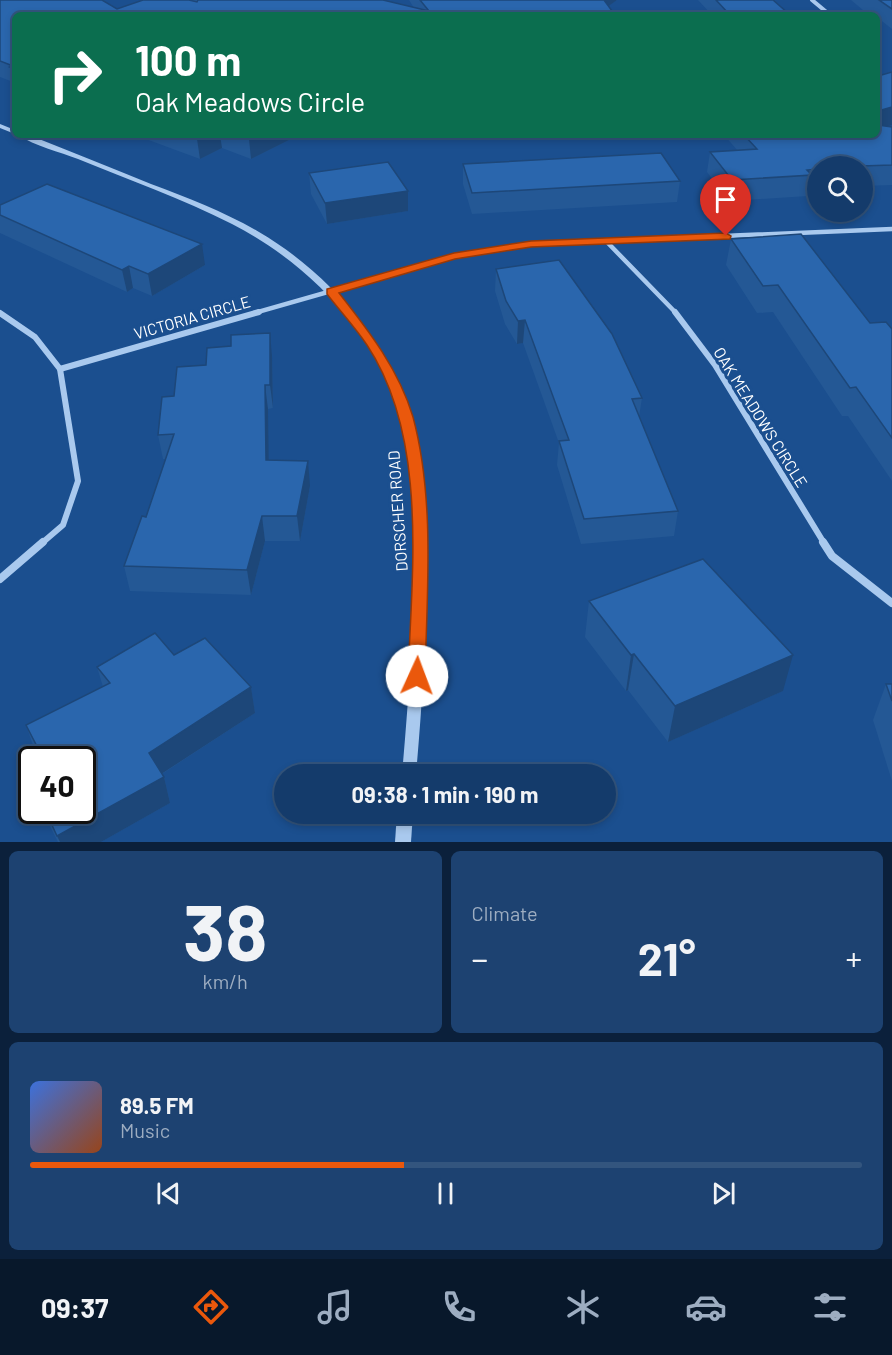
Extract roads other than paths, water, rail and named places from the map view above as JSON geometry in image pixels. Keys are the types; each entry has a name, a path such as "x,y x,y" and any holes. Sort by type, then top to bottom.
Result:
{"street":[{"path":"812,0 826,12"},
{"name":"DORSCHER ROAD","path":"30,138 224,216 291,257 332,292 373,345 406,417 416,475 421,546 416,697 410,764"},
{"path":"332,292 454,256 531,244 892,229"},
{"name":"OAK MEADOWS CIRCLE","path":"607,242 673,309 715,365 831,556 892,603"},
{"name":"VICTORIA CIRCLE","path":"60,369 332,292"},
{"path":"0,313 35,337 60,369 78,481 63,525 0,579"},
{"path":"403,842 404,824"}]}
